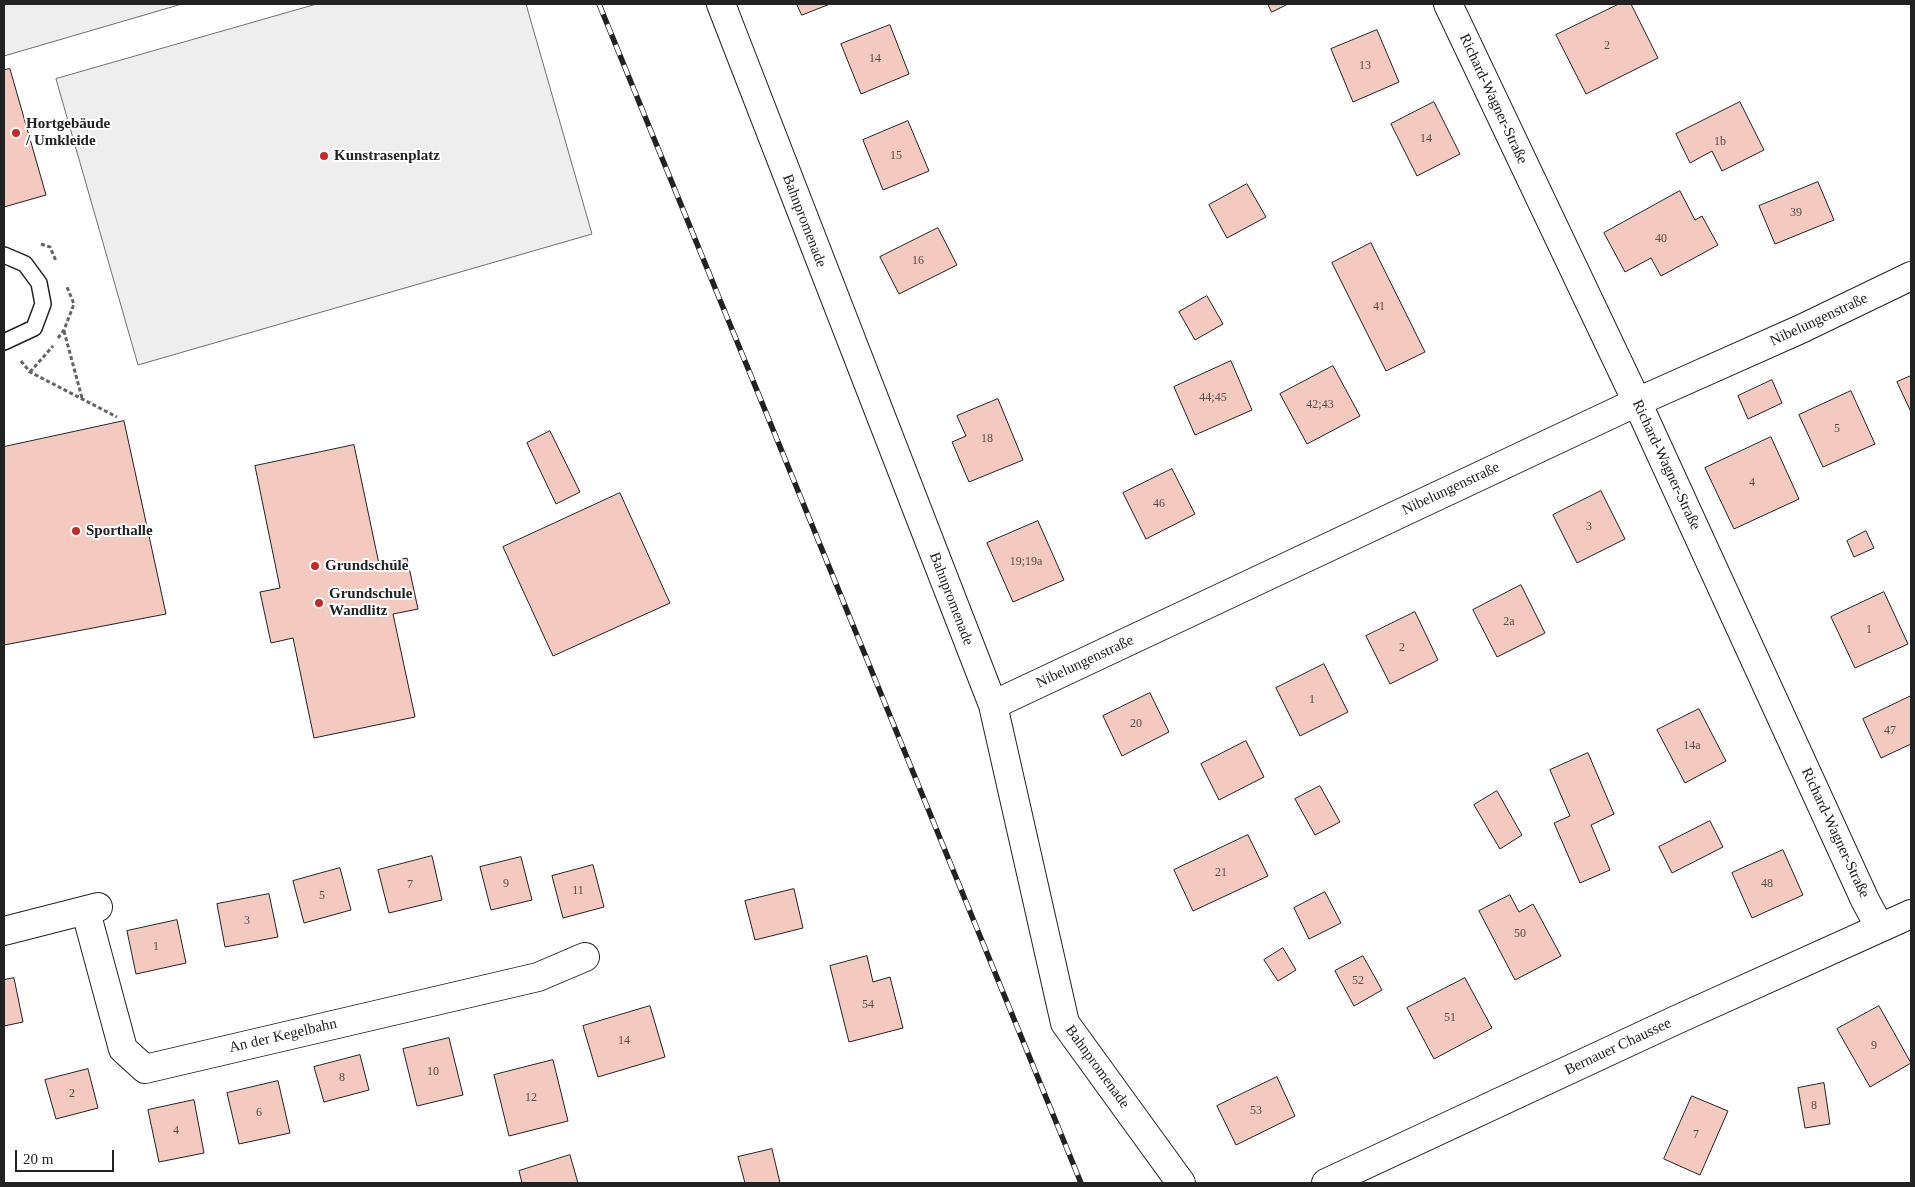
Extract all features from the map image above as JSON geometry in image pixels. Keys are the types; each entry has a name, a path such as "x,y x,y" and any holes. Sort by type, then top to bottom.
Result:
{"street":[{"name":"Bahnpromenade","path":"721,4 993,705 1065,1023 1181,1183"},
{"name":"Richard-Wagner-Straße","path":"1448,4 1637,402 1880,928"},
{"name":"Nibelungenstraße","path":"993,705 1637,402 1801,329 1911,276"},
{"name":"An der Kegelbahn","path":"4,931 92,910 123,1049 145,1068 538,977 585,957"},
{"name":"Bernauer Chaussee","path":"1326,1183 1676,1020 1911,914"}],"lane":[{"path":"4,254 25,264 39,283 43,304 34,328 5,342"}],"path":[{"path":"64,330 82,398"},
{"path":"5,342 30,372 117,417"}],"shaded area":[{"path":"182,4 4,56 4,5"},
{"name":"Kunstrasenplatz","path":"317,4 526,4 592,234 138,365 56,79"}],"building":[{"path":"797,4 830,4 802,15"},
{"path":"1268,4 1288,4 1272,12"},
{"path":"1619,4 1631,4 1658,58 1586,94 1556,35"},
{"path":"890,25 909,74 861,94 841,44"},
{"path":"1377,30 1399,82 1353,102 1331,49"},
{"name":"Hortgebäude / Umkleide","path":"10,69 46,195 4,207 4,70"},
{"path":"1434,102 1460,154 1417,176 1391,124"},
{"path":"1740,102 1764,150 1722,171 1712,151 1690,163 1676,134"},
{"path":"908,121 929,171 883,190 863,140"},
{"path":"1818,182 1834,220 1775,244 1759,206"},
{"path":"1247,184 1266,217 1227,238 1209,205"},
{"path":"1680,191 1695,220 1702,216 1718,245 1661,276 1651,258 1625,272 1604,233"},
{"path":"938,228 957,265 899,294 880,257"},
{"path":"1371,243 1425,352 1386,371 1332,263"},
{"path":"1207,296 1223,324 1195,340 1179,312"},
{"path":"1231,361 1252,410 1195,435 1174,387"},
{"path":"1333,366 1360,416 1307,444 1280,394"},
{"path":"1911,376 1911,412 1897,382"},
{"path":"1772,380 1782,403 1748,419 1738,396"},
{"path":"1851,391 1875,444 1823,467 1799,415"},
{"path":"998,399 1023,460 969,482 952,442 966,436 957,416"},
{"name":"Sporthalle","path":"124,421 166,614 4,645 4,447"},
{"path":"550,431 580,492 556,504 527,443"},
{"path":"1771,437 1799,499 1734,529 1705,468"},
{"path":"354,445 379,564 407,558 418,609 393,614 415,717 314,738 293,638 271,643 260,592 280,588 255,466"},
{"path":"1172,469 1195,514 1146,539 1123,493"},
{"path":"1601,491 1625,539 1577,563 1553,515"},
{"path":"620,493 670,603 553,656 503,547"},
{"path":"1038,521 1064,580 1013,602 987,543"},
{"path":"1866,531 1874,548 1854,557 1847,541"},
{"path":"1521,585 1545,633 1497,657 1473,610"},
{"path":"1884,592 1908,644 1855,668 1831,617"},
{"path":"1415,612 1438,660 1390,684 1366,636"},
{"path":"1324,664 1348,712 1300,736 1276,688"},
{"path":"1150,693 1169,732 1122,756 1103,716"},
{"path":"1911,696 1911,744 1881,758 1863,719"},
{"path":"1699,709 1726,761 1685,783 1657,730"},
{"path":"1246,741 1264,777 1219,800 1201,764"},
{"path":"1588,753 1614,814 1591,825 1610,870 1580,883 1554,823 1570,816 1550,770"},
{"path":"1320,786 1340,822 1315,835 1295,799"},
{"path":"1497,791 1522,835 1500,849 1474,805"},
{"path":"1710,821 1723,847 1672,873 1659,847"},
{"path":"1248,835 1268,876 1193,911 1174,870"},
{"path":"1783,850 1803,895 1752,918 1732,873"},
{"path":"432,856 442,900 389,913 378,870"},
{"path":"521,857 532,900 491,910 480,867"},
{"path":"593,865 604,907 563,918 552,876"},
{"path":"340,868 351,910 304,923 293,881"},
{"path":"794,889 803,928 755,940 745,901"},
{"path":"1325,892 1341,923 1309,939 1294,908"},
{"path":"269,894 278,937 225,947 217,904"},
{"path":"1510,895 1519,912 1533,904 1561,956 1515,980 1479,911"},
{"path":"177,920 186,963 136,974 127,931"},
{"path":"1283,948 1296,970 1278,981 1264,960"},
{"path":"867,956 873,982 890,977 903,1028 849,1042 830,966"},
{"path":"1363,956 1382,990 1354,1006 1335,971"},
{"path":"14,978 23,1022 4,1026 4,980"},
{"path":"1465,978 1492,1028 1434,1059 1407,1008"},
{"path":"650,1006 665,1057 598,1077 583,1026"},
{"path":"1879,1006 1911,1063 1870,1087 1837,1029"},
{"path":"449,1038 463,1095 417,1106 403,1049"},
{"path":"360,1055 369,1090 324,1102 314,1067"},
{"path":"553,1060 568,1121 509,1136 494,1075"},
{"path":"88,1069 98,1108 56,1119 45,1080"},
{"path":"1277,1077 1295,1116 1236,1145 1217,1106"},
{"path":"278,1081 290,1133 239,1144 227,1093"},
{"path":"1824,1083 1830,1124 1805,1128 1798,1088"},
{"path":"1692,1096 1728,1111 1700,1175 1664,1159"},
{"path":"194,1100 204,1153 159,1162 148,1110"},
{"path":"772,1149 780,1183 745,1183 738,1157"},
{"path":"570,1155 578,1183 522,1183 519,1171"}],"railway":[{"path":"599,4 1081,1183"}],"place":[{"name":"Hortgebäude / Umkleide","path":"16,133"},
{"name":"Kunstrasenplatz","path":"324,156"},
{"name":"Sporthalle","path":"76,531"},
{"name":"Grundschule","path":"315,566"},
{"name":"Grundschule Wandlitz","path":"319,603"}]}
